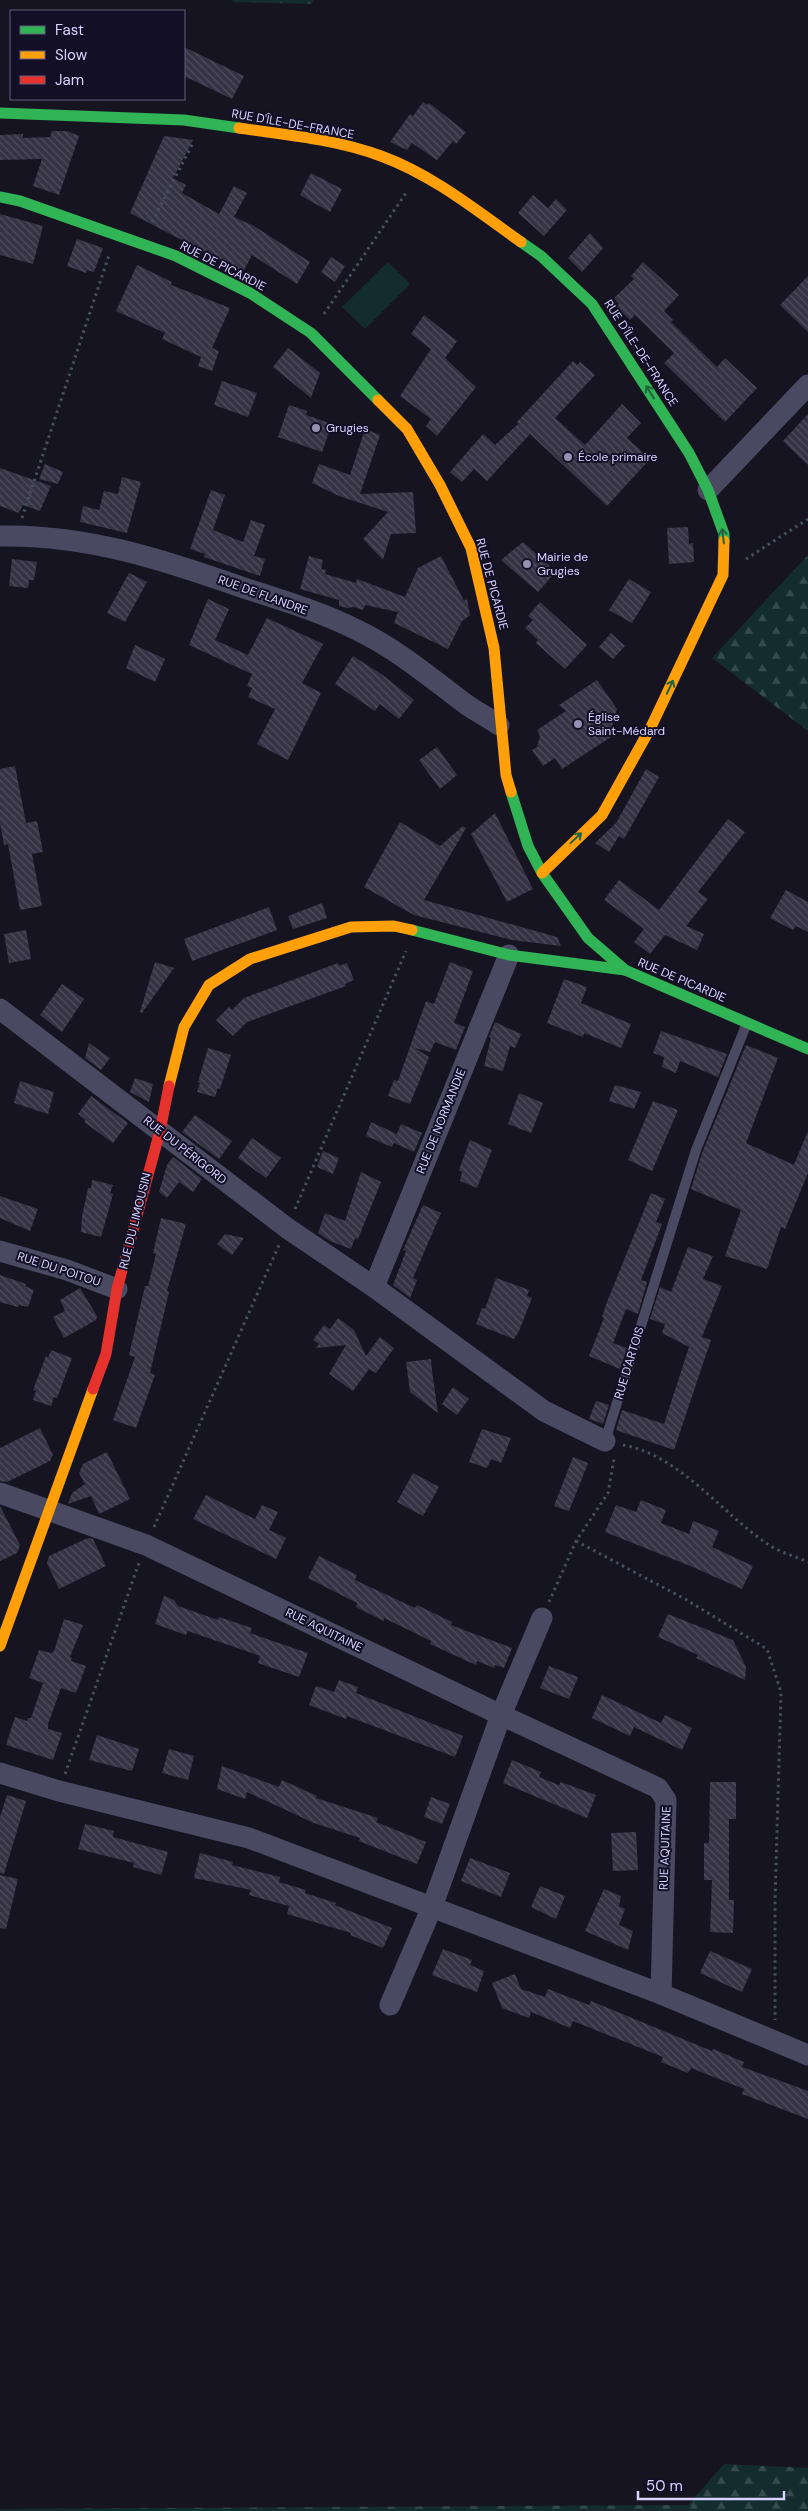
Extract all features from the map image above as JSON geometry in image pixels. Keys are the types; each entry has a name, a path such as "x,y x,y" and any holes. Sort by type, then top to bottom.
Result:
{"street":[{"name":"RUE D'ÎLE-DE-FRANCE","path":"0,113 184,120 337,143 382,156 445,188 541,256 592,304 689,453 708,490 724,534 723,575 651,727 602,815 542,873"},
{"name":"RUE DE PICARDIE","path":"0,197 20,201 142,242 176,256 250,293 311,333 406,429 440,485 471,548 494,648 506,774 516,812 528,846 542,873 588,938 625,970 808,1049"},
{"path":"708,490 808,385"},
{"name":"RUE DE FLANDRE","path":"8,536 87,541 155,557 294,605 358,630 431,676 469,706 500,725"},
{"name":"RUE DU LIMOUSIN","path":"0,1646 106,1354 117,1289 160,1131 165,1101 184,1026 209,985 250,959 351,927 394,926 509,955 625,970"},
{"name":"RUE DE NORMANDIE","path":"374,1287 509,955"},
{"name":"RUE DU PÉRIGORD","path":"0,1009 287,1228 374,1287"},
{"name":"RUE DU POITOU","path":"0,1251 67,1270 117,1289"},
{"path":"374,1287 544,1411 611,1442"},
{"name":"RUE AQUITAINE","path":"0,1493 146,1545 658,1788 666,1800 661,1994"},
{"path":"390,2004 432,1907 502,1715 542,1618"},
{"path":"0,1773 58,1791 249,1838 661,1994 808,2055"}],"lane":[{"name":"RUE D'ARTOIS","path":"611,1442 696,1150 747,1022"}],"path":[{"path":"142,242 204,123"},
{"path":"311,333 419,174"},
{"path":"8,536 116,233"},
{"path":"723,575 808,519"},
{"path":"58,1791 146,1545 287,1228 414,930"},
{"path":"542,1618 576,1541 608,1493 611,1442 638,1447 688,1476 767,1544 808,1562"},
{"path":"576,1541 685,1599 767,1649 781,1692 775,1900 775,2040"}],"green space":[{"path":"230,0 314,0 311,4 235,2"},
{"path":"388,262 410,284 365,329 342,307"},
{"path":"808,555 808,731 712,658"},
{"path":"724,2464 808,2468 808,2511 0,2511 0,2509 688,2505"}],"building":[{"path":"185,47 244,76 232,99 185,76"},
{"path":"423,102 427,105 429,103 466,132 456,144 453,141 437,160 412,143 407,150 390,142 410,114 413,116"},
{"path":"52,131 67,131 79,136 59,195 33,186 42,159 0,160 0,135 23,134 23,138 50,137"},
{"path":"164,136 193,140 173,178 186,185 182,193 219,214 234,186 247,193 234,217 254,226 310,262 297,284 252,255 243,272 130,213"},
{"path":"311,173 342,189 330,212 300,195"},
{"path":"533,195 548,208 556,199 567,210 544,236 518,213"},
{"path":"0,214 43,226 33,264 0,255"},
{"path":"590,233 603,248 582,272 568,258"},
{"path":"77,239 103,248 94,272 87,270 86,273 67,266"},
{"path":"331,257 345,266 335,282 321,272"},
{"path":"643,262 679,295 664,311 673,320 671,322 717,367 725,358 757,388 725,422 664,363 674,353 635,315 630,320 616,306 619,304 614,298 634,279 631,276"},
{"path":"137,265 172,282 171,285 230,308 212,348 219,351 212,371 198,366 201,357 162,339 165,333 116,311"},
{"path":"808,276 808,332 780,305"},
{"path":"424,315 457,341 445,358 476,387 437,436 426,426 431,419 400,396 431,349 411,334"},
{"path":"288,348 320,373 311,398 273,367"},
{"path":"573,361 577,365 580,362 595,375 555,418 585,445 622,404 641,423 627,438 650,459 607,506 530,434 487,481 474,469 462,482 450,472 483,434 495,445 518,424 517,422"},
{"path":"222,381 257,393 248,417 214,405"},
{"path":"289,405 307,411 306,415 332,424 322,452 278,437"},
{"path":"808,414 808,465 783,441"},
{"path":"365,429 380,435 360,494 413,492 416,533 391,534 383,560 363,539 388,512 339,496 312,483 319,464 350,475"},
{"path":"45,464 63,472 58,484 39,479"},
{"path":"0,468 51,486 40,511 23,505 19,513 0,506"},
{"path":"122,477 141,482 127,533 80,522 83,506 99,510 104,491 118,494"},
{"path":"211,490 225,495 213,530 243,542 251,520 265,525 254,556 265,559 260,576 204,557 205,554 190,549"},
{"path":"688,527 689,544 693,543 694,562 669,564 667,528"},
{"name":"Mairie de Grugies","path":"523,542 550,566 546,571 552,576 538,592 501,560"},
{"path":"309,556 323,560 321,569 326,570 325,574 356,583 357,579 405,597 418,568 441,556 464,601 467,599 470,615 462,621 448,649 394,623 398,612 365,605 363,610 339,606 339,600 300,589"},
{"path":"12,559 37,562 34,580 29,580 28,588 9,586"},
{"path":"129,573 147,582 125,622 107,613"},
{"path":"629,579 651,592 632,623 609,610"},
{"path":"208,599 229,609 215,640 248,655 267,618 323,644 302,683 321,693 288,760 257,744 275,709 248,697 252,688 247,686 252,674 189,645"},
{"path":"540,602 587,645 565,669 536,643 538,640 525,628 533,620 528,616"},
{"path":"611,633 625,646 613,659 599,647"},
{"path":"135,645 165,659 155,682 126,668"},
{"path":"353,656 384,676 414,700 399,719 380,704 375,711 335,684"},
{"name":"Église Saint-Médard","path":"597,680 617,709 611,730 614,735 562,769 555,758 543,766 532,750 537,747 540,736 537,730 566,711 559,705"},
{"path":"437,747 457,775 440,789 419,760"},
{"path":"15,766 26,823 37,821 43,852 32,854 42,906 20,910 8,844 4,845 0,823 0,769"},
{"path":"646,769 659,777 624,839 619,836 609,852 595,843 616,823"},
{"path":"495,813 533,889 507,902 471,834"},
{"path":"728,819 745,832 698,892 708,899 686,926 704,934 697,950 665,935 650,954 634,942 644,929 604,900 619,880 659,910"},
{"path":"400,822 440,846 463,826 466,828 424,900 557,937 561,946 512,940 414,915 364,887"},
{"path":"786,890 808,902 808,932 796,926 793,930 770,918"},
{"path":"322,903 327,918 293,929 288,916"},
{"path":"269,907 277,930 192,961 184,939"},
{"path":"26,930 31,959 9,963 4,934"},
{"path":"155,962 174,968 142,1013 140,1012"},
{"path":"450,962 473,971 454,1023 465,1027 456,1050 435,1042 430,1052 415,1048 429,1057 410,1104 388,1096 394,1080 398,1081 426,1001 434,1004"},
{"path":"338,963 339,966 347,963 354,980 345,984 346,986 247,1022 233,1036 216,1020 229,1007 232,1010 244,998"},
{"path":"564,979 587,987 581,1003 631,1024 621,1048 584,1033 583,1037 547,1023"},
{"path":"62,984 84,999 62,1032 40,1015"},
{"path":"495,1022 521,1034 515,1048 510,1046 503,1071 484,1066 491,1038 489,1037"},
{"path":"661,1031 727,1054 718,1077 680,1061 676,1073 662,1067 664,1057 653,1053"},
{"path":"89,1043 110,1058 101,1070 85,1058"},
{"path":"746,1045 778,1058 746,1143 794,1165 808,1131 808,1173 785,1229 781,1227 767,1269 725,1256 741,1210 691,1189 702,1153"},
{"path":"208,1048 231,1055 220,1089 218,1088 215,1097 197,1092"},
{"path":"135,1078 153,1084 149,1102 130,1092"},
{"path":"20,1081 54,1092 48,1114 14,1103"},
{"path":"615,1085 641,1092 634,1109 609,1101"},
{"path":"519,1093 543,1103 531,1133 508,1124"},
{"path":"91,1096 128,1123 113,1143 84,1122 86,1120 78,1114"},
{"path":"653,1101 678,1110 652,1171 628,1160"},
{"path":"195,1115 232,1141 219,1159 182,1132"},
{"path":"371,1122 397,1134 401,1124 422,1133 414,1152 394,1143 392,1147 366,1136"},
{"path":"252,1138 281,1158 266,1178 238,1158"},
{"path":"470,1140 492,1150 477,1188 460,1181 462,1172 459,1170"},
{"path":"323,1151 339,1158 333,1174 317,1167"},
{"path":"173,1157 202,1179 193,1192 179,1182 167,1198 159,1192 167,1165"},
{"path":"361,1172 381,1182 358,1239 355,1238 351,1249 330,1241 318,1233 325,1213 345,1221"},
{"path":"92,1180 113,1185 110,1193 113,1194 101,1237 81,1232 82,1216 88,1188 91,1188"},
{"path":"651,1193 665,1199 656,1222 662,1224 641,1280 647,1282 638,1314 626,1309 613,1343 627,1348 620,1369 589,1356 604,1318 602,1317 607,1302"},
{"path":"0,1196 38,1209 30,1231 0,1218"},
{"path":"423,1205 441,1213 413,1278 417,1280 410,1298 393,1285 406,1251 403,1250"},
{"path":"161,1218 186,1224 167,1291 169,1292 150,1373 155,1375 136,1428 113,1420 135,1357 129,1355 145,1286 148,1286 156,1254 153,1253"},
{"path":"225,1234 244,1238 232,1255 217,1244"},
{"path":"688,1247 713,1256 703,1279 722,1286 702,1337 711,1340 674,1450 616,1430 622,1410 664,1424 689,1347 662,1333 665,1324 650,1319 660,1287 671,1292"},
{"path":"0,1275 26,1284 25,1286 34,1290 28,1307 19,1305 18,1307 0,1302"},
{"path":"496,1278 529,1290 527,1296 532,1298 514,1339 476,1324 482,1308 485,1309"},
{"path":"80,1288 97,1316 96,1320 64,1338 53,1317 65,1311 60,1300"},
{"path":"338,1318 354,1330 366,1356 380,1337 394,1348 376,1373 369,1369 353,1391 329,1374 346,1345 316,1348 319,1344 313,1340 324,1325 330,1329"},
{"path":"51,1350 72,1358 57,1398 54,1397 51,1406 33,1400 36,1391 33,1390 46,1356 48,1358"},
{"path":"431,1359 438,1413 410,1392 406,1362"},
{"path":"453,1387 469,1399 457,1415 442,1404"},
{"path":"596,1401 609,1405 603,1424 589,1419"},
{"path":"40,1428 53,1455 50,1461 7,1482 0,1481 0,1448"},
{"path":"482,1429 511,1438 501,1463 491,1459 487,1468 469,1462"},
{"path":"107,1452 130,1499 99,1514 91,1496 68,1504 72,1493 85,1484 79,1473 83,1464"},
{"path":"573,1457 588,1463 569,1511 554,1506"},
{"path":"413,1473 439,1487 423,1516 397,1502"},
{"path":"206,1495 255,1519 262,1505 278,1512 269,1530 286,1538 276,1559 193,1519"},
{"path":"641,1500 666,1510 661,1523 689,1534 693,1521 719,1531 712,1547 753,1566 742,1589 605,1532 616,1505 636,1512"},
{"path":"0,1506 20,1545 17,1553 0,1561"},
{"path":"88,1538 93,1539 106,1566 59,1589 47,1563 49,1556"},
{"path":"319,1556 357,1575 355,1580 415,1608 417,1605 452,1622 451,1625 512,1648 504,1668 495,1665 494,1668 477,1661 476,1665 430,1644 431,1641 384,1618 384,1621 356,1607 357,1603 308,1578"},
{"path":"164,1596 174,1600 178,1606 218,1620 219,1617 252,1628 250,1633 308,1653 299,1677 258,1663 260,1656 188,1631 186,1635 155,1624"},
{"path":"668,1614 733,1640 746,1667 745,1680 696,1658 698,1655 658,1637"},
{"path":"64,1619 83,1625 70,1657 72,1658 71,1661 86,1666 76,1693 61,1688 48,1724 48,1729 62,1733 53,1760 6,1745 15,1717 27,1721 28,1718 31,1718 43,1683 29,1678 39,1650 51,1653 54,1651"},
{"path":"549,1666 578,1677 569,1699 540,1688"},
{"path":"339,1680 358,1687 356,1693 463,1736 455,1757 347,1716 346,1719 309,1705 316,1686 334,1692"},
{"path":"602,1695 661,1723 665,1715 692,1728 682,1750 634,1727 630,1736 592,1718"},
{"path":"97,1735 139,1749 132,1771 89,1760"},
{"path":"169,1749 194,1756 188,1780 162,1773"},
{"path":"512,1760 541,1772 539,1777 559,1785 561,1782 596,1795 587,1818 503,1783"},
{"path":"222,1766 279,1787 282,1780 317,1796 316,1798 378,1818 376,1822 426,1842 417,1864 359,1841 360,1838 314,1823 247,1792 245,1799 217,1789"},
{"path":"710,1782 736,1782 736,1819 729,1819 729,1900 734,1900 733,1933 710,1932 712,1880 704,1880 704,1843 709,1843"},
{"path":"7,1795 26,1801 4,1874 0,1873 0,1817"},
{"path":"431,1797 450,1804 442,1824 424,1817"},
{"path":"85,1824 114,1831 113,1837 168,1852 161,1875 133,1867 134,1863 78,1849"},
{"path":"636,1832 638,1870 613,1871 611,1833"},
{"path":"200,1853 233,1862 232,1865 280,1877 279,1882 306,1890 305,1893 336,1903 335,1905 392,1928 383,1948 350,1935 351,1933 287,1914 289,1906 249,1895 251,1890 194,1878"},
{"path":"470,1858 510,1873 501,1897 461,1881"},
{"path":"0,1875 18,1879 6,1929 0,1928"},
{"path":"540,1886 565,1896 556,1919 531,1907"},
{"path":"604,1889 621,1896 619,1906 625,1909 619,1925 633,1931 628,1950 585,1931"},
{"path":"443,1949 472,1960 470,1965 484,1971 477,1992 432,1975"},
{"path":"710,1951 752,1969 742,1992 700,1973"},
{"path":"515,1974 521,1989 545,1997 548,1989 589,2005 591,2001 712,2051 713,2049 744,2062 742,2067 808,2091 808,2119 742,2094 744,2089 691,2068 688,2073 661,2062 663,2057 573,2021 570,2028 531,2012 529,2018 502,2008 492,1983"}],"traffic: fast":[{"path":"0,113 184,120 239,128"},
{"path":"0,197 20,201 176,256 250,293 311,333 378,400"},
{"path":"521,242 541,256 592,304 689,453 708,490 724,534 724,541"},
{"path":"511,792 528,846 542,873 588,938 625,970 808,1049"},
{"path":"412,930 509,955 625,970"}],"traffic: slow":[{"path":"239,128 293,135 346,145 381,156 437,183 521,242"},
{"path":"378,400 407,429 440,485 471,548 494,648 506,775 511,792"},
{"path":"542,873 602,815 651,727 723,575 724,541"},
{"path":"169,1086 184,1027 209,985 250,959 351,927 394,926 412,930"},
{"path":"0,1646 93,1389"}],"traffic: jam":[{"path":"93,1389 106,1354 117,1289 160,1131 169,1086"}],"place":[{"name":"Grugies","path":"316,428"},
{"name":"École primaire","path":"568,457"},
{"name":"Mairie de Grugies","path":"527,564"},
{"name":"Église Saint-Médard","path":"578,724"}]}
